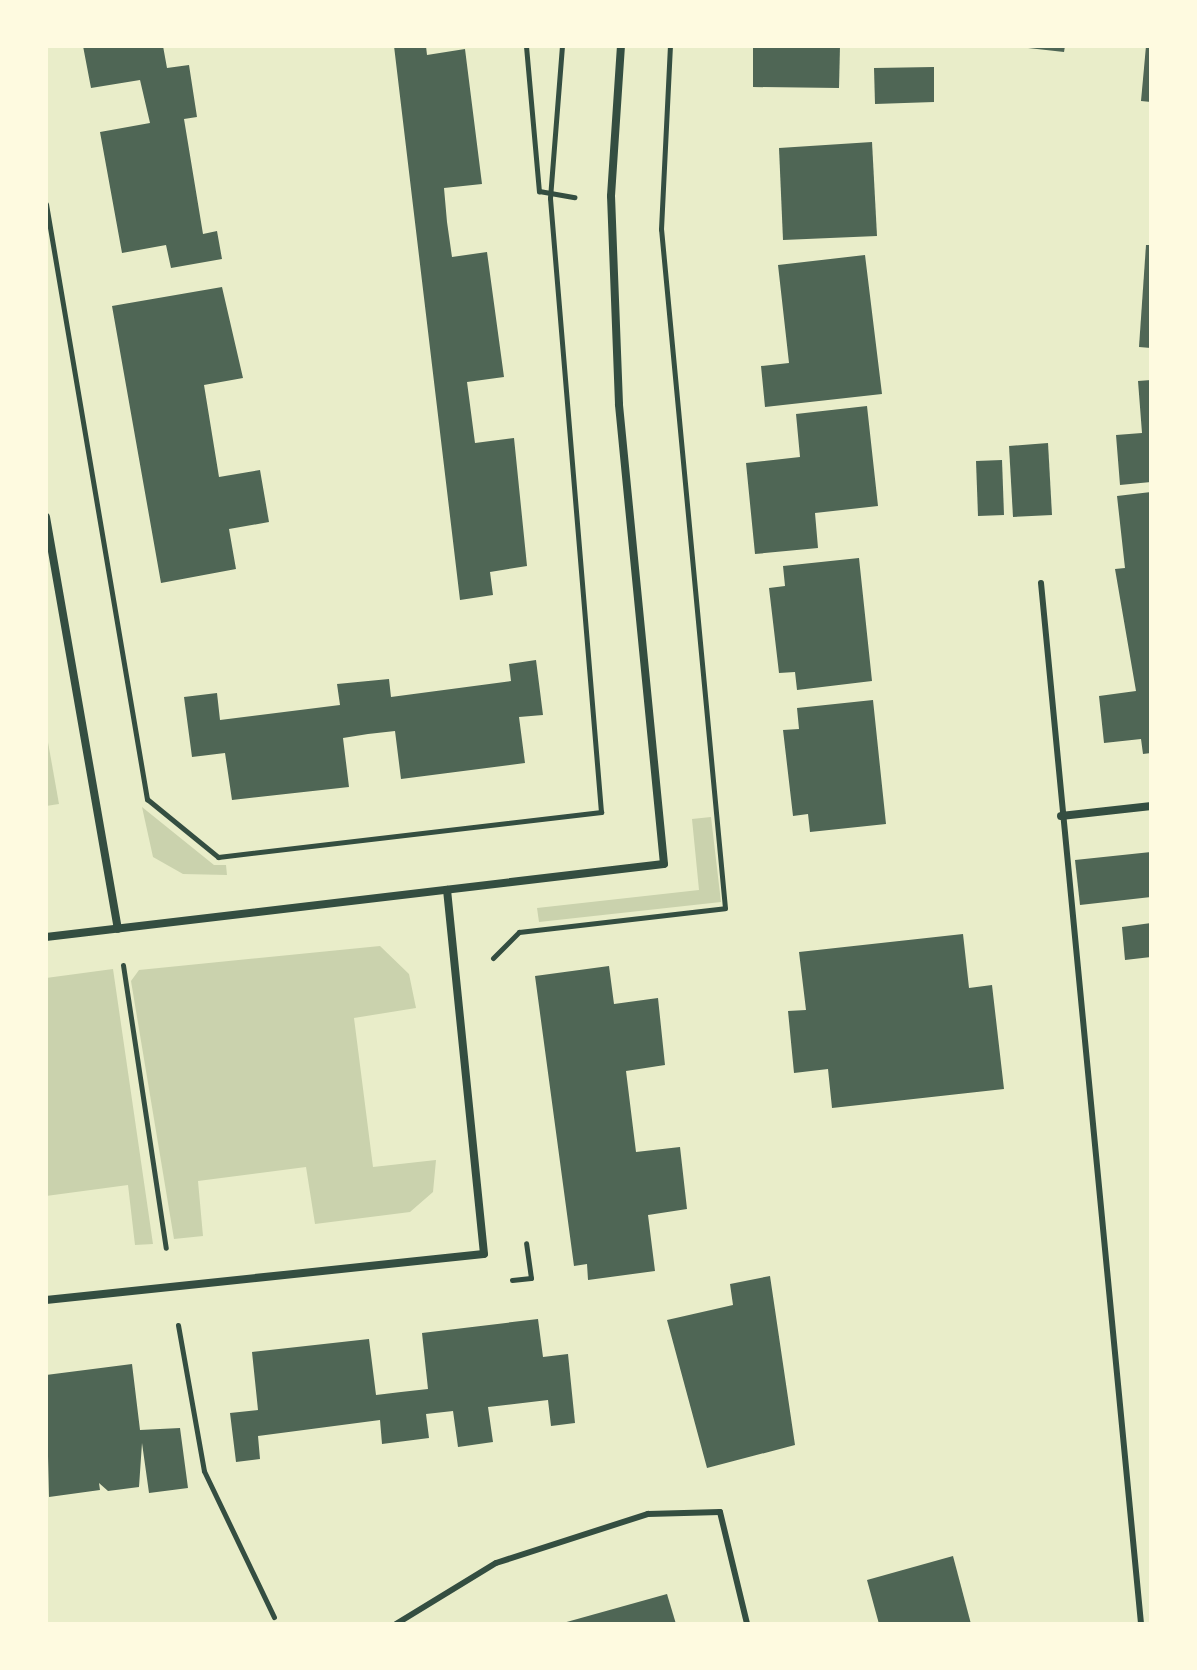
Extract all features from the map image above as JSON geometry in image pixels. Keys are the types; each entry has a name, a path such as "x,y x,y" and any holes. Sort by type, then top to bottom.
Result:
{"street":[{"path":"46,937 664,864 619,404 611,196 621,46"},
{"path":"46,517 118,929"},
{"path":"1061,816 1151,806"},
{"path":"46,1300 484,1254 447,890"}],"lane":[{"path":"1041,583 1141,1624"},
{"path":"396,1624 496,1563 648,1514 720,1512 747,1624"}],"path":[{"path":"526,46 539,191 550,198 611,196"},
{"path":"46,204 147,799 218,857 601,812 550,198 562,46"},
{"path":"486,966 519,932 725,908 661,229 670,46"},
{"path":"500,1281 531,1278 524,1231"}],"green space":[{"path":"46,731 59,804 46,806"},
{"path":"142,807 214,865 226,865 227,875 183,874 153,857"},
{"path":"711,817 721,902 539,922 537,908 699,890 692,819"},
{"path":"380,946 409,974 416,1008 354,1018 373,1167 436,1160 433,1192 410,1212 315,1224 306,1167 198,1181 203,1236 174,1239 131,981 139,970"},
{"path":"113,969 153,1244 135,1245 128,1185 46,1196 46,978"}],"building":[{"path":"83,46 163,46 167,68 189,65 197,117 184,119 203,234 217,231 222,259 171,268 166,245 122,253 100,132 150,123 140,80 91,88"},
{"path":"394,46 426,46 427,55 465,49 482,184 444,188 447,222 452,257 487,252 504,377 467,382 475,443 514,438 527,566 490,572 493,595 460,600"},
{"path":"753,46 840,46 839,88 753,87"},
{"path":"1028,46 1065,46 1064,52"},
{"path":"1146,46 1151,46 1151,102 1141,101"},
{"path":"934,67 934,102 875,104 874,68"},
{"path":"872,142 877,236 783,240 779,148"},
{"path":"1146,245 1151,245 1151,348 1139,347"},
{"path":"865,255 882,394 765,407 761,366 789,363 778,265"},
{"path":"222,287 243,378 204,385 219,477 260,470 269,522 229,529 236,569 161,583 112,306"},
{"path":"1151,380 1151,482 1120,485 1116,435 1142,433 1138,381"},
{"path":"867,406 878,506 815,513 818,548 755,554 746,463 800,457 796,414"},
{"path":"1048,443 1052,515 1013,517 1009,446"},
{"path":"1002,460 1004,515 978,516 976,461"},
{"path":"1151,492 1151,753 1143,754 1141,739 1104,743 1099,696 1136,691 1115,569 1125,568 1117,496"},
{"path":"859,558 872,681 797,690 795,672 779,673 769,588 785,586 783,566"},
{"path":"536,660 543,715 519,717 525,763 401,779 395,731 368,734 343,738 349,787 232,800 225,753 192,757 184,697 217,693 220,720 340,705 337,684 389,679 391,697 511,681 509,664"},
{"path":"873,700 886,824 810,832 808,814 793,816 783,730 799,729 797,708"},
{"path":"1151,852 1151,897 1080,905 1075,860"},
{"path":"1151,923 1151,957 1125,960 1122,927"},
{"path":"963,934 969,988 992,985 1004,1089 832,1108 828,1069 794,1073 788,1011 806,1010 799,952"},
{"path":"609,966 614,1004 658,998 665,1065 626,1071 636,1152 680,1147 687,1209 648,1215 655,1271 588,1280 587,1264 574,1266 535,976"},
{"path":"770,1276 795,1445 707,1468 667,1320 733,1305 730,1284"},
{"path":"538,1319 543,1357 568,1354 575,1423 551,1426 548,1400 488,1407 493,1442 458,1447 453,1411 426,1414 429,1438 382,1444 380,1420 258,1436 260,1459 236,1462 230,1413 258,1410 252,1352 369,1339 376,1395 428,1389 422,1333"},
{"path":"132,1364 140,1430 180,1428 188,1488 149,1493 142,1443 139,1487 108,1491 99,1483 100,1490 49,1497 46,1375"},
{"path":"953,1556 971,1624 879,1624 867,1580"},
{"path":"667,1594 676,1624 563,1624 563,1623"}]}
